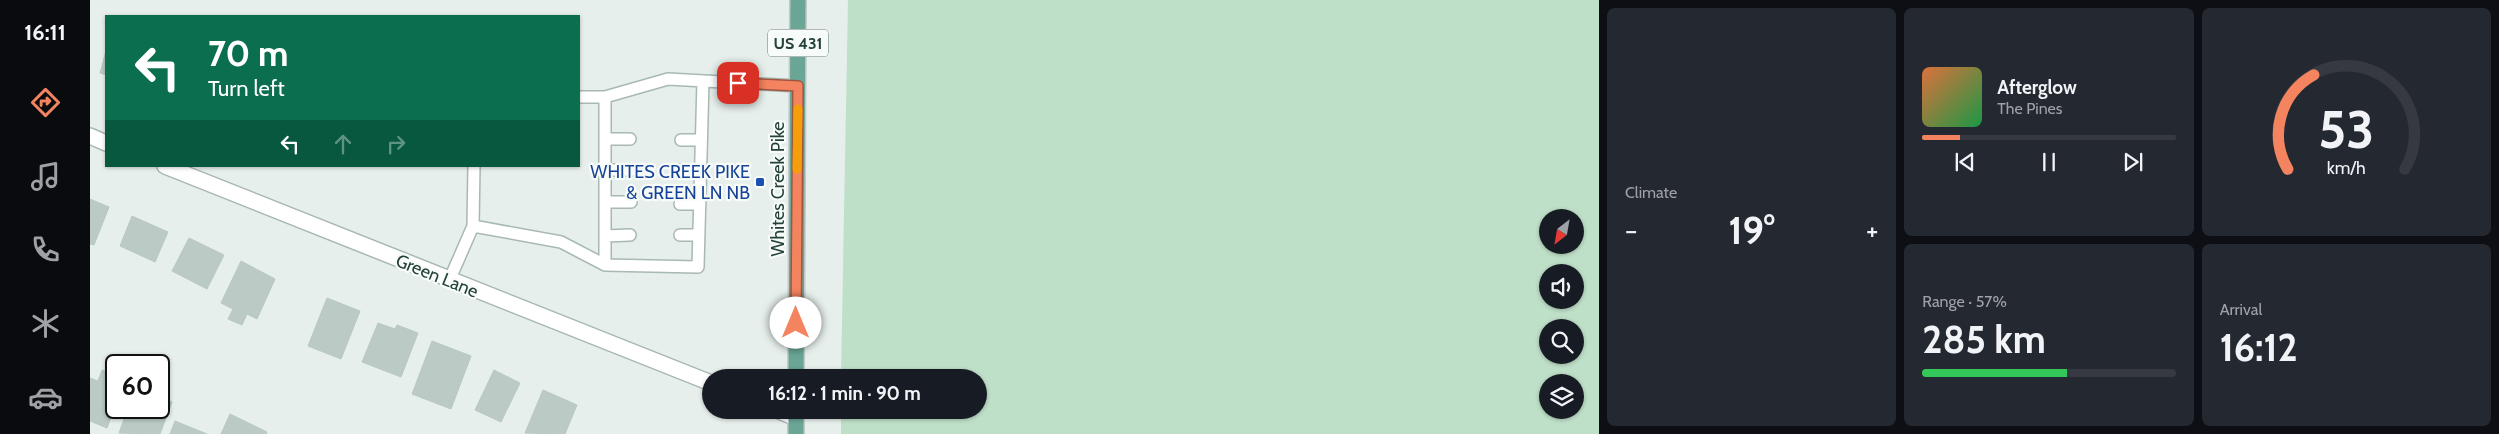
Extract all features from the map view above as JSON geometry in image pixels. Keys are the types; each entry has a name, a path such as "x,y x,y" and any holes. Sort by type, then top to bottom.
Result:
{"main road":[{"name":"Whites Creek Pike","path":"796,369 798,0"},
{"path":"796,419 796,434"}],"street":[{"path":"90,136 105,143"},
{"name":"Green Lane","path":"166,167 449,281 702,379"}],"lane":[{"path":"580,97 605,97 668,79 798,86"},
{"path":"474,226 561,242 605,265 698,267 703,81"},
{"path":"605,97 605,265"},
{"path":"605,139 630,139"},
{"path":"681,140 701,140"},
{"path":"449,281 474,226 474,167"},
{"path":"605,170 631,170"},
{"path":"680,170 700,170"},
{"path":"605,202 631,202"},
{"path":"680,204 700,204"},
{"path":"605,236 630,235"},
{"path":"680,235 699,235"}],"green space":[{"path":"848,0 1599,0 1599,434 841,434 841,419 987,419 987,369 841,369"}],"building":[{"path":"105,55 105,75 100,73"},
{"path":"90,199 109,207 94,245 90,244"},
{"path":"132,216 168,232 155,262 120,246"},
{"path":"189,238 224,255 207,289 172,271"},
{"path":"241,261 275,279 257,319 247,314 242,325 228,319 233,309 221,303"},
{"path":"327,298 360,311 341,359 308,346"},
{"path":"378,323 395,329 397,325 418,333 401,377 362,362"},
{"path":"432,341 471,356 451,409 412,394"},
{"path":"102,370 105,371 105,419 110,419 107,428 90,421 90,378 98,381"},
{"path":"494,370 520,383 501,422 475,410"},
{"path":"543,390 577,405 565,434 525,433"},
{"path":"230,414 267,432 266,434 221,434"},
{"path":"124,419 166,419 160,434 119,433"},
{"path":"175,421 207,434 170,434"}],"slow traffic":[{"path":"797,169 798,109"}],"place":[{"name":"WHITES CREEK PIKE & GREEN LN NB","path":"760,182"}],"route":[{"path":"738,83 798,86 796,323"}]}
